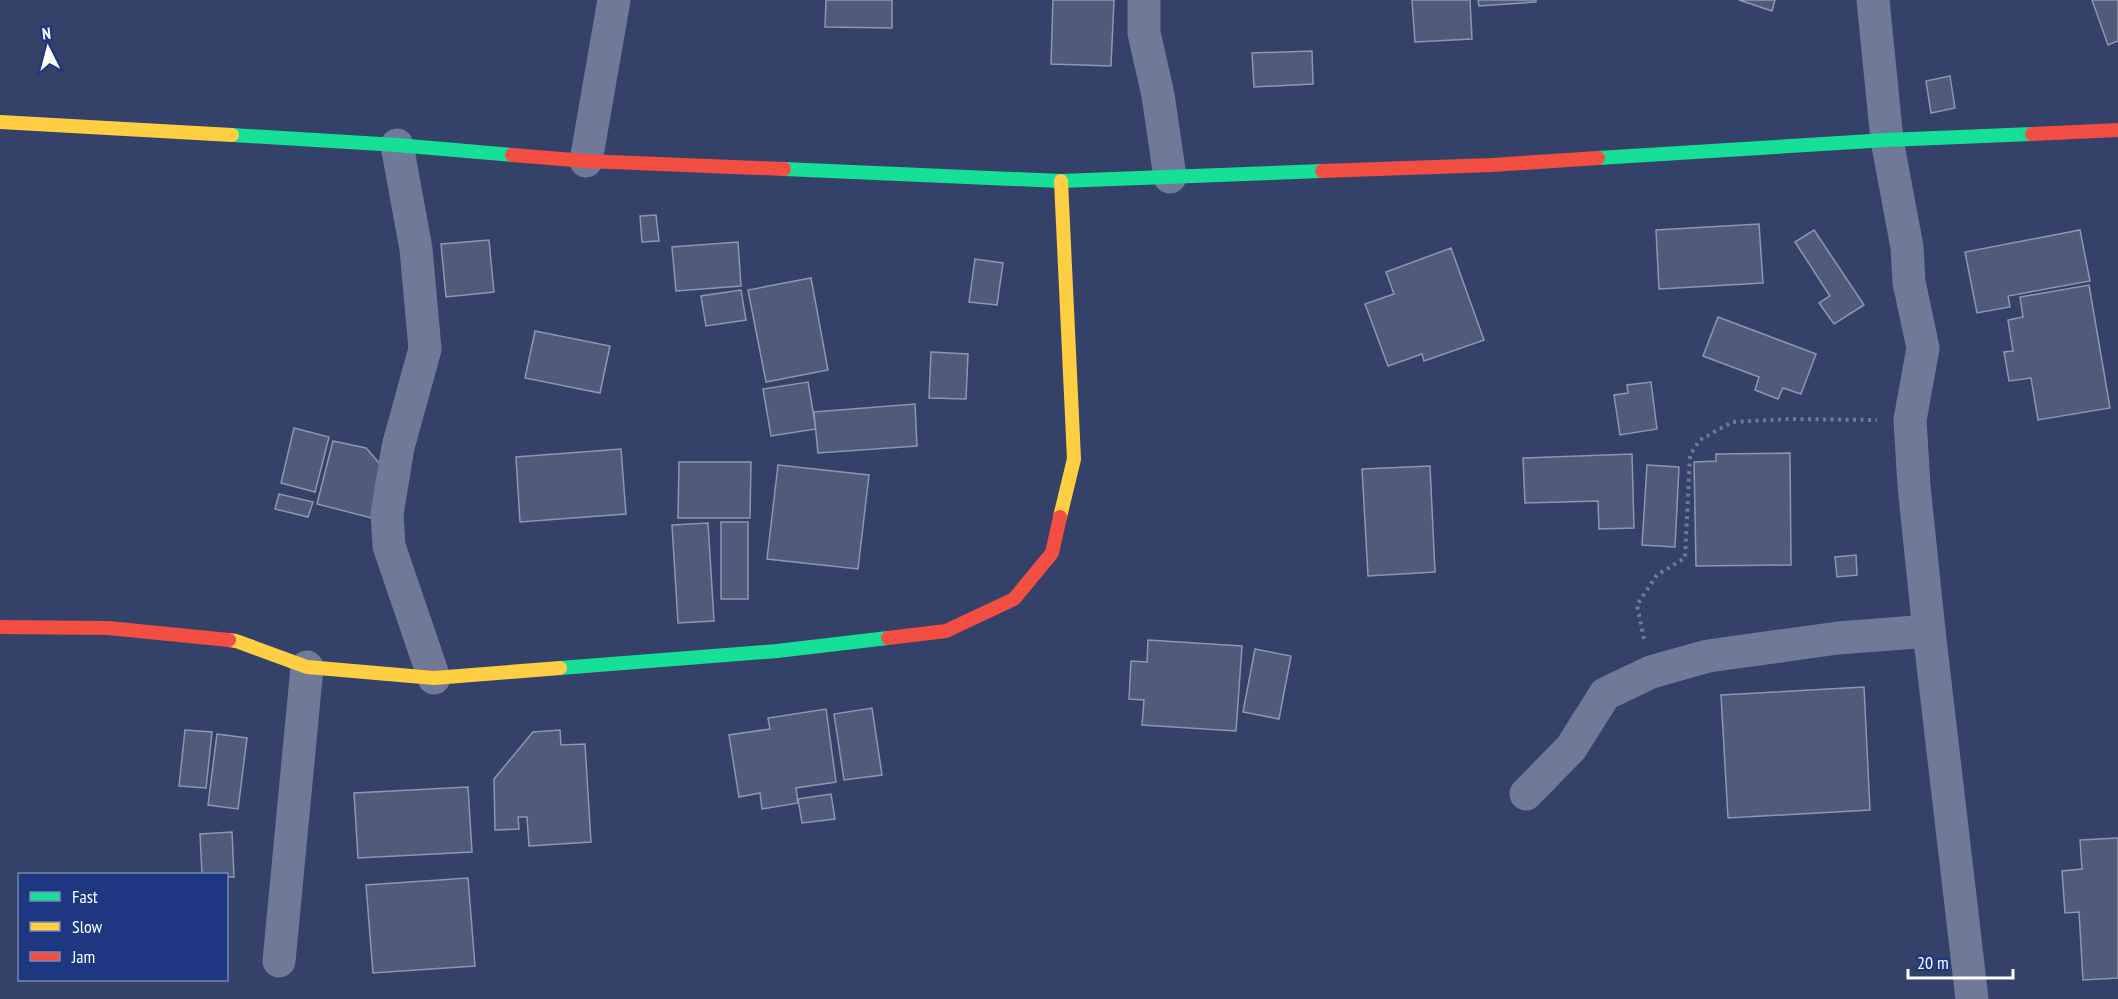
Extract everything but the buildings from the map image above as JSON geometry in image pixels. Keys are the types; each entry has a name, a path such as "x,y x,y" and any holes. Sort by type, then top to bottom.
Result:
{"street":[{"path":"586,161 614,0"},
{"path":"1144,0 1144,33 1158,95 1170,177"},
{"path":"1873,0 1887,140 1907,247 1909,282 1923,348 1910,420 1929,632 1972,999"},
{"path":"0,122 397,144 586,161 1061,181 1492,165 1887,140 2118,130"},
{"path":"397,144 416,249 425,349 398,447 387,514 389,546 434,678"},
{"path":"0,627 108,628 236,641 306,667 434,678 777,651 946,632 1014,599 1052,553 1074,459 1061,181"},
{"path":"1526,794 1571,748 1605,694 1651,672 1708,656 1838,638 1929,632"},
{"path":"279,961 306,667"}],"path":[{"path":"1651,672 1637,605 1657,575 1685,558 1690,455 1700,440 1732,422 1789,419 1910,420"}],"traffic: fast":[{"path":"1598,158 1887,140 2032,134"},
{"path":"232,135 512,155"},
{"path":"784,169 1061,181 1322,171"},
{"path":"560,668 777,651 888,638"}],"traffic: slow":[{"path":"0,122 232,135"},
{"path":"1060,517 1074,459 1061,181"},
{"path":"229,640 307,667 434,678 560,668"}],"traffic: jam":[{"path":"2032,134 2118,130"},
{"path":"512,155 586,161 784,169"},
{"path":"1322,171 1492,165 1598,158"},
{"path":"888,638 946,631 1014,599 1052,553 1060,517"},
{"path":"0,627 108,628 229,640"}]}
